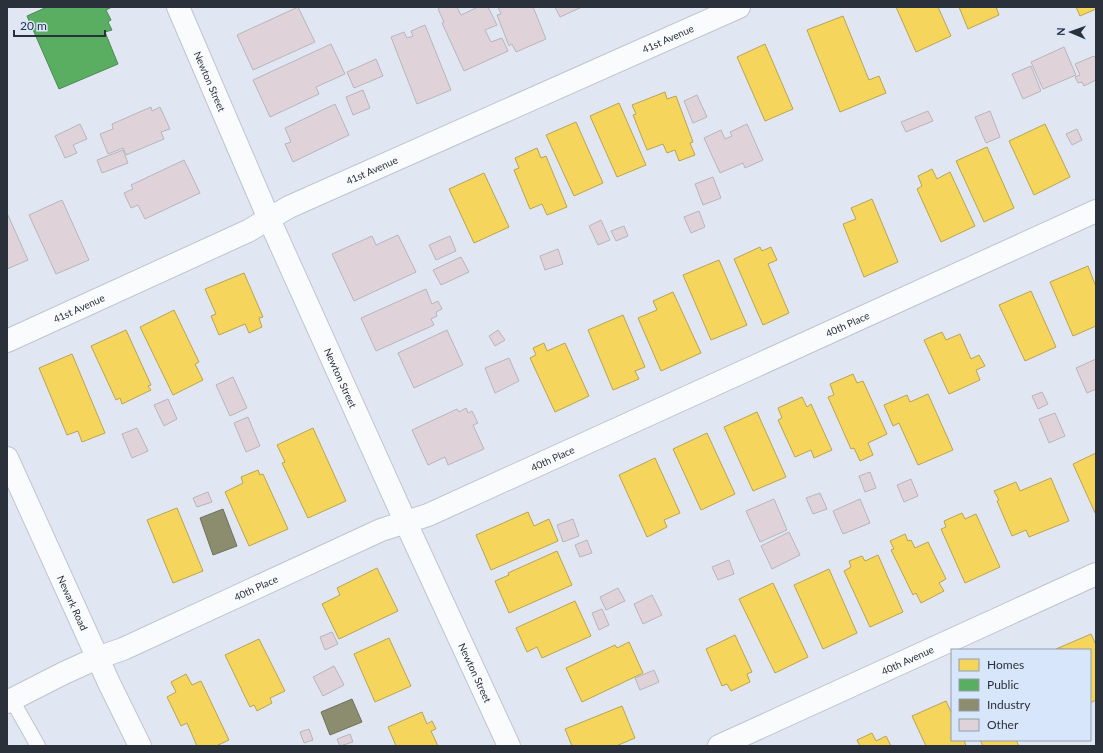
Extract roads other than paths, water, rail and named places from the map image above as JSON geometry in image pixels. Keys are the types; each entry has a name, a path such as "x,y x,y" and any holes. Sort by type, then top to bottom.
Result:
{"street":[{"name":"Newton Street","path":"178,7 269,219 406,523 509,746"},
{"name":"41st Avenue","path":"7,341 248,231 289,207 739,7"},
{"name":"40th Place","path":"9,701 98,658 123,649 382,530 428,515 1096,211"},
{"name":"Newark Road","path":"7,458 98,658 140,746"},
{"name":"40th Avenue","path":"719,746 1096,574"}],"lane":[{"path":"9,701 38,746"}]}
